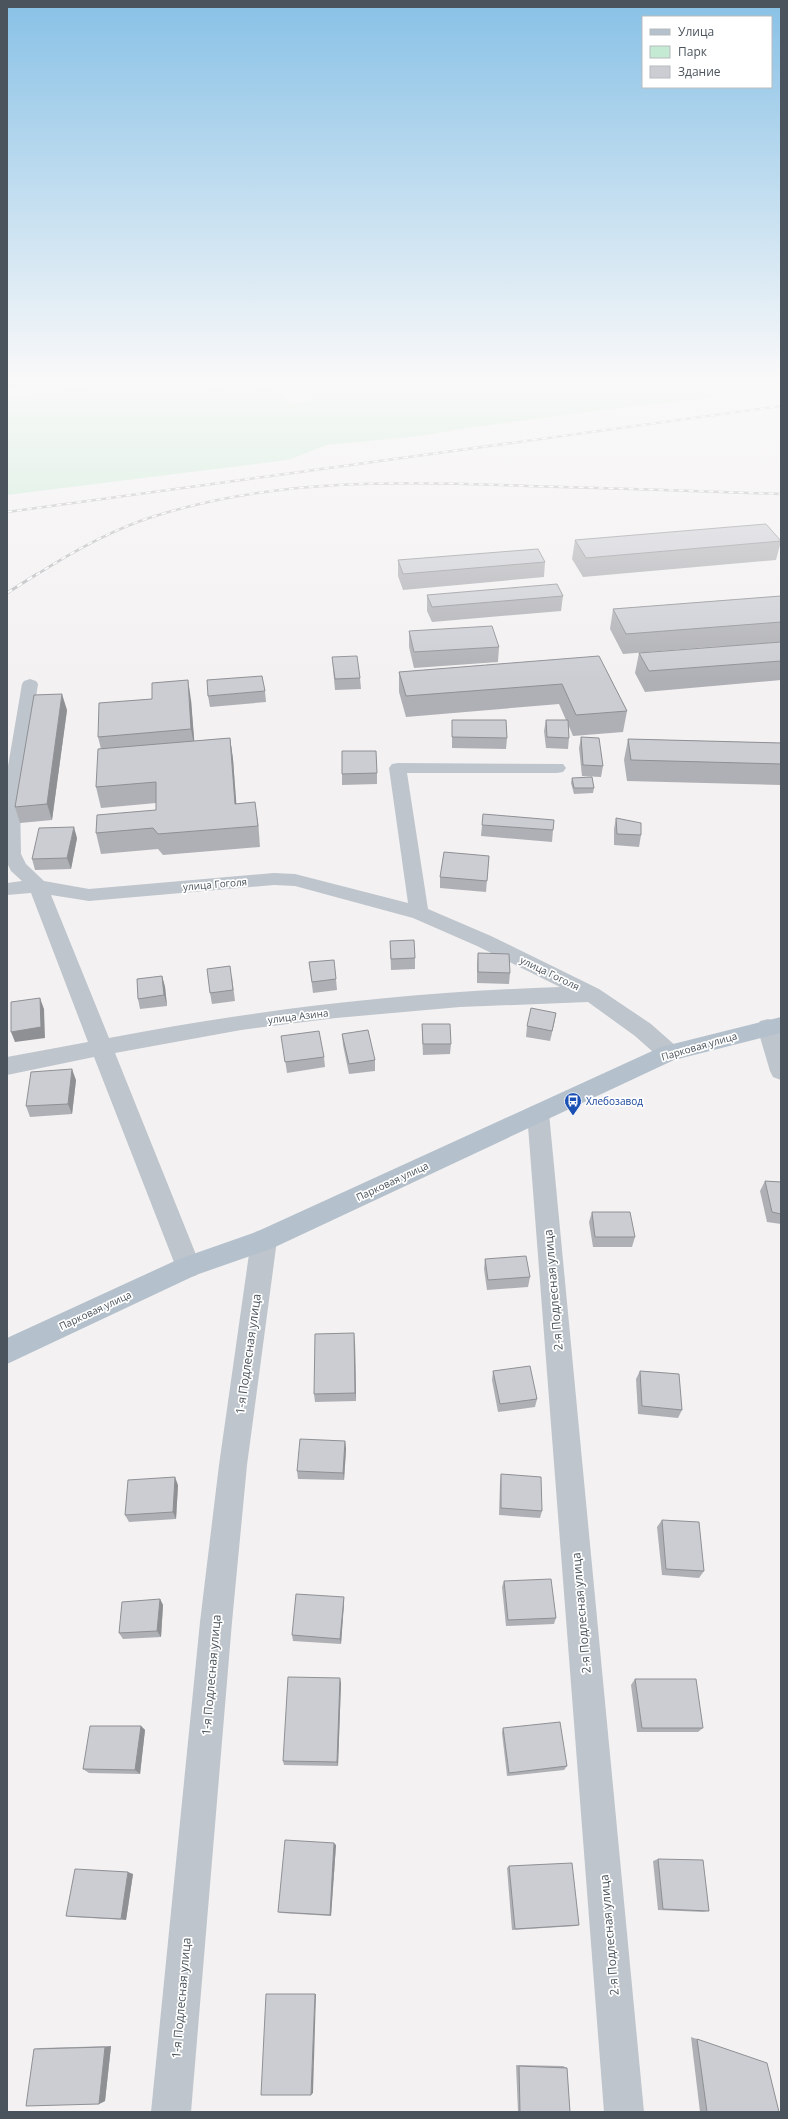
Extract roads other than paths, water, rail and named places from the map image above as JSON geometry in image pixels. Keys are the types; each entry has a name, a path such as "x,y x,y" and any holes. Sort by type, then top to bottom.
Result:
{"main road":[{"name":"Парковая улица","path":"7,1351 188,1267 264,1240 669,1053 775,1026"}],"street":[{"path":"30,684 11,800 12,854 18,868 38,886 188,1267"},
{"path":"419,913 398,768 557,768"},
{"name":"улица Гоголя","path":"7,889 38,886 89,895 274,879 295,880 419,913 484,941 592,994 643,1030 669,1053"},
{"name":"улица Азина","path":"7,1066 102,1047 227,1025 382,1005 494,996 592,994"},
{"path":"775,1026 781,1071"},
{"name":"2-я Подлесная улица","path":"538,1113 624,2112"},
{"name":"1-я Подлесная улица","path":"171,2112 233,1465 264,1240"}],"railway":[{"path":"7,512 220,483"},
{"path":"36,575 92,542 137,522 198,504 244,495 291,489 338,485 433,483 781,494"},
{"path":"7,593 37,574"}],"place":[{"name":"Хлебозавод","path":"573,1116"}]}
